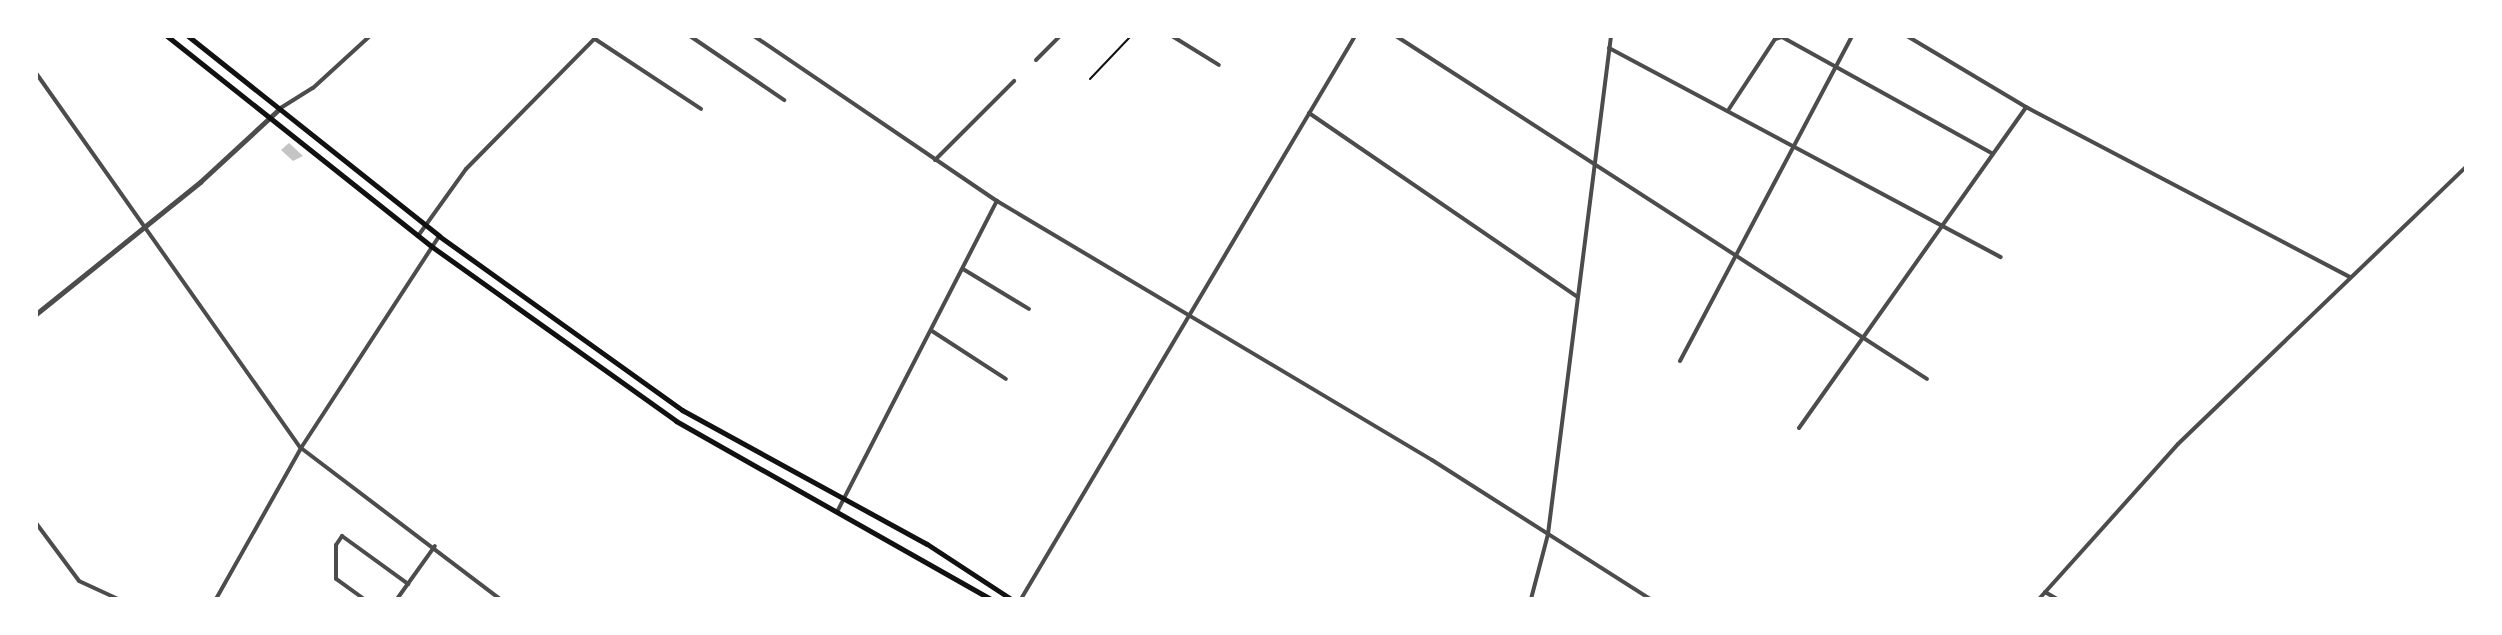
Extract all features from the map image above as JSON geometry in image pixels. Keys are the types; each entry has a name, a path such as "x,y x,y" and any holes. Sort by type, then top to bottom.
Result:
{"main road":[{"path":"167,36 431,246 676,421 990,599"},
{"path":"188,36 439,236 682,410 927,544 1011,599"},
{"path":"550,333 559,320"},
{"path":"676,421 682,410"}],"street":[{"path":"36,314 279,109 313,88 370,36"},
{"path":"690,36 784,100"},
{"path":"754,36 997,201 1190,320 1310,387 1650,599"},
{"path":"1036,60 1060,36"},
{"path":"1172,36 1219,65"},
{"path":"1021,599 1190,320 1355,36"},
{"path":"1396,36 1594,167 1927,379"},
{"path":"1531,599 1548,534 1611,36"},
{"path":"1680,361 1852,36"},
{"path":"1907,36 2026,107 2350,277"},
{"path":"418,236 466,169 596,37 701,109"},
{"path":"1729,109 1775,39 1791,40 1993,154"},
{"path":"1609,48 1729,109 2001,257"},
{"path":"36,73 301,448 435,546 500,599"},
{"path":"935,160 1014,81"},
{"path":"1799,428 2026,107"},
{"path":"1309,113 1576,296"},
{"path":"2039,599 2178,444 2466,167"},
{"path":"837,512 997,201"},
{"path":"216,599 301,448 439,236"},
{"path":"963,269 1029,309"},
{"path":"932,331 1006,379"},
{"path":"36,523 79,581 118,599"},
{"path":"364,599 336,579 336,545 342,536 408,584"},
{"path":"397,599 435,546"},
{"path":"2045,592 2057,599"}],"path":[{"path":"1090,79 1131,36"}],"building":[{"path":"289,143 303,156 293,161 281,150"}]}
